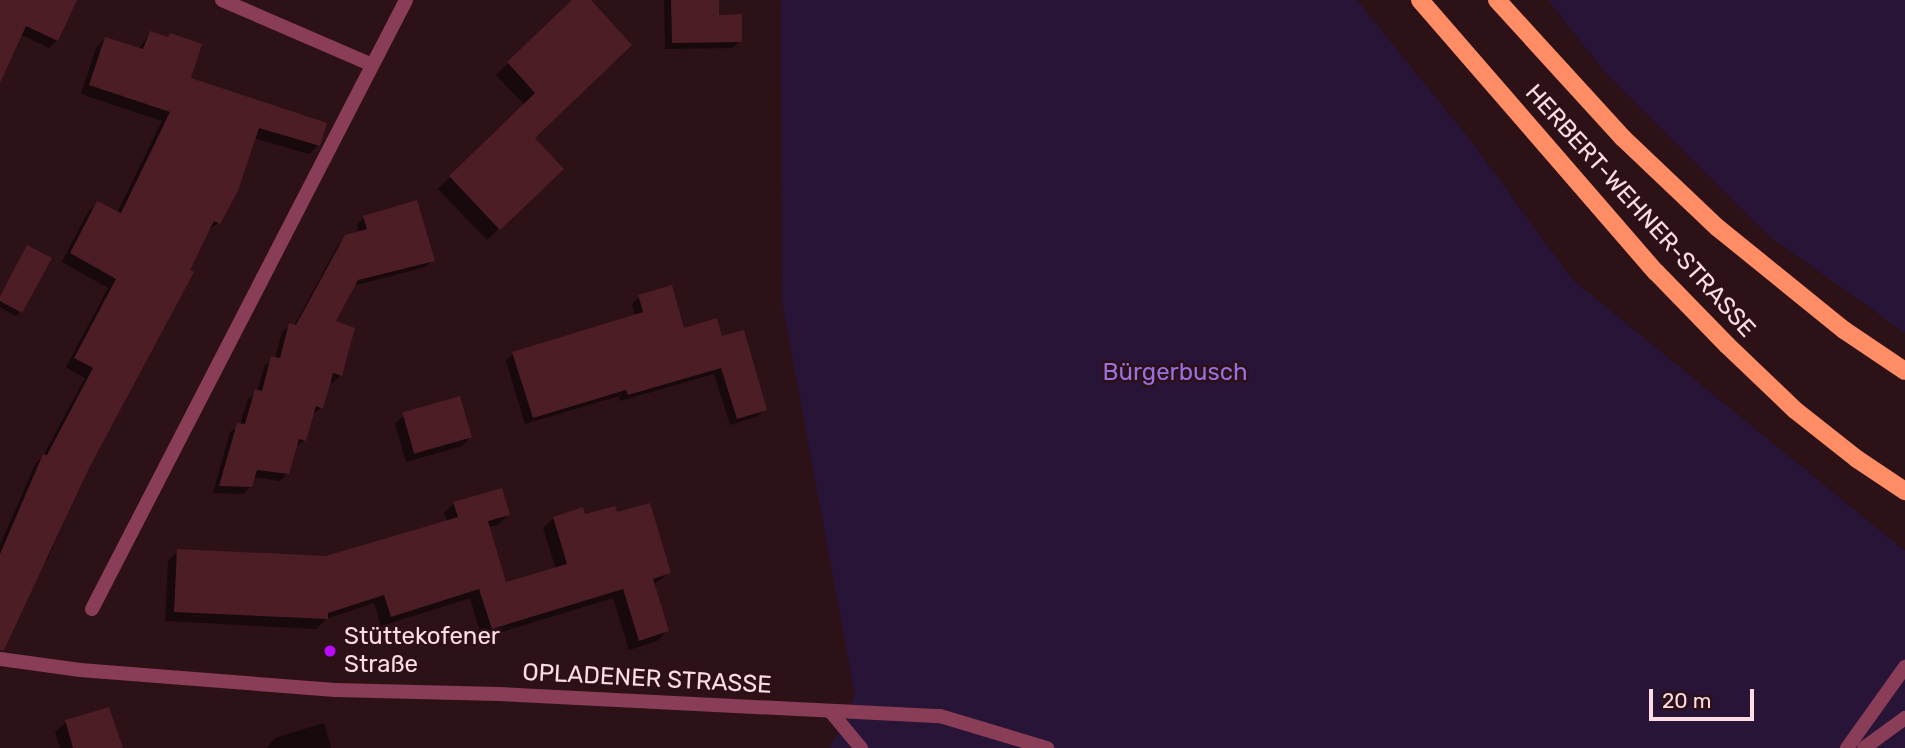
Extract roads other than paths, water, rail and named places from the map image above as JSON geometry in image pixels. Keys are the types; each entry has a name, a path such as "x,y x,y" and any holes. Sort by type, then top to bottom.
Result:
{"main road":[{"name":"HERBERT-WEHNER-STRASSE","path":"1420,0 1656,272 1727,345 1795,410 1857,459 1905,491"},
{"name":"HERBERT-WEHNER-STRASSE","path":"1497,0 1623,138 1718,228 1844,330 1905,371"}],"street":[{"path":"222,0 370,64"},
{"path":"92,609 370,64 406,0"},
{"name":"OPLADENER STRASSE","path":"0,659 80,670 335,690 699,703 940,716 1047,748"},
{"path":"1847,748 1905,667"},
{"path":"831,712 861,748"},
{"path":"1864,748 1905,718"}],"place":[{"name":"Stüttekofener Straße","path":"330,651"}],"park label":[{"name":"Bürgerbusch","path":"1175,373"}]}
